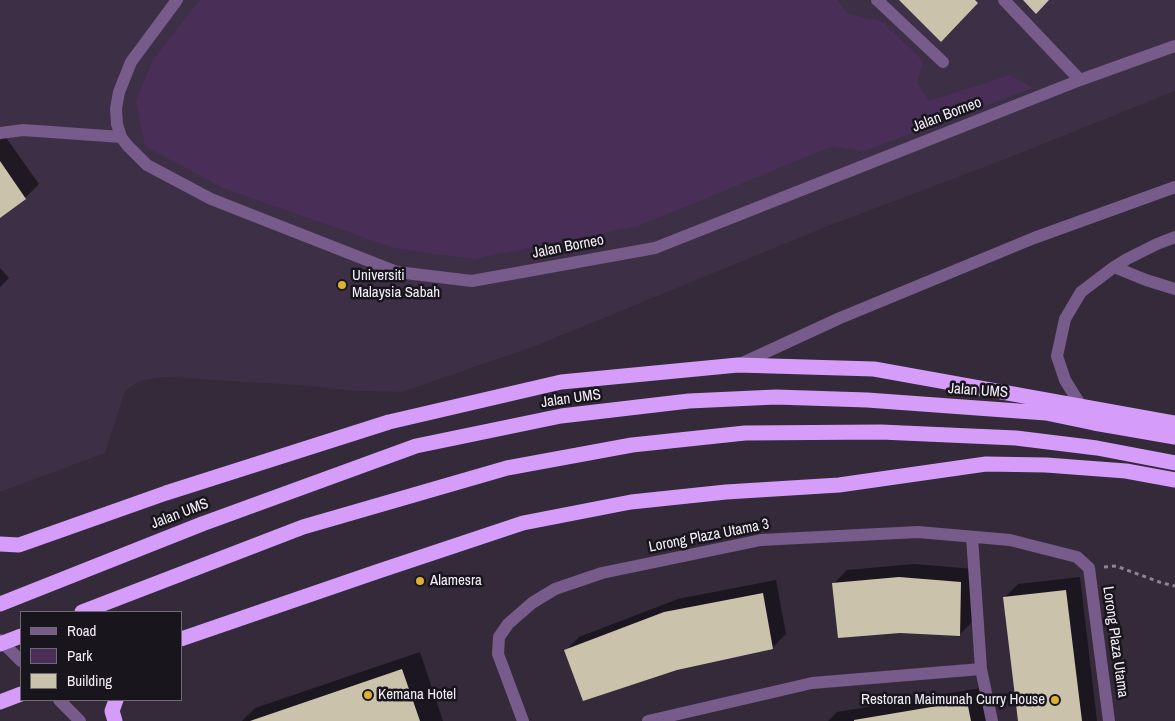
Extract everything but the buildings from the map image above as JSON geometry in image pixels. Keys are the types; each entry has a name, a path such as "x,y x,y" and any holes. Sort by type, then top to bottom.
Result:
{"highway":[{"path":"0,554 19,545 166,493 389,422 562,382 738,365 874,369 1175,423"},
{"name":"Jalan UMS","path":"0,604 202,524 416,446 561,416 689,402 776,397 867,400 1046,413 1175,438"},
{"path":"85,611 303,527 508,468 632,445 745,433 881,432 1016,438 1097,448 1175,463"},
{"path":"182,639 523,523 631,502 726,492 839,485 986,464 1046,465 1126,471 1175,480"},
{"path":"0,544 19,545"},
{"path":"0,642 20,636"},
{"path":"0,702 20,694"},
{"path":"115,721 112,711 116,701"}],"street":[{"path":"0,133 22,130 121,137 116,109 119,92 131,62 177,0"},
{"path":"877,0 943,62"},
{"path":"1004,0 1080,80"},
{"name":"Jalan Borneo","path":"121,137 146,165 211,199 397,272 472,281 654,248 1080,80 1175,46"},
{"path":"738,365 840,318 1034,238 1175,187"},
{"path":"1081,406 1064,380 1057,356 1065,319 1081,292 1114,267 1135,255 1175,237"},
{"path":"1114,267 1175,289"},
{"name":"Lorong Plaza Utama 3","path":"523,721 498,654 499,637 508,624 532,602 555,589 602,573 761,540 918,532 1010,540 1076,557 1088,568"},
{"path":"972,537 981,669 992,721"},
{"name":"Lorong Plaza Utama","path":"1088,568 1109,721"},
{"path":"0,642 20,661"},
{"path":"648,721 812,683 981,669"},
{"path":"61,701 80,721"}],"path":[{"path":"1088,568 1116,566 1175,586"}],"shaded area":[{"name":"Universiti Malaysia Sabah","path":"0,0 1175,0 1175,91 1008,158 828,226 538,345 402,392 358,391 297,385 164,377 140,381 128,388 124,394 105,453 0,492"}],"green space":[{"path":"200,0 837,0 848,14 882,21 923,61 917,83 929,101 1010,75 1033,88 862,152 833,146 638,226 473,259 394,248 223,188 145,146 136,101 153,60"}],"place":[{"name":"Universiti Malaysia Sabah","path":"342,285"},
{"name":"Alamesra","path":"420,581"},
{"name":"Kemana Hotel","path":"368,695"},
{"name":"Restoran Maimunah Curry House","path":"1055,700"}]}
